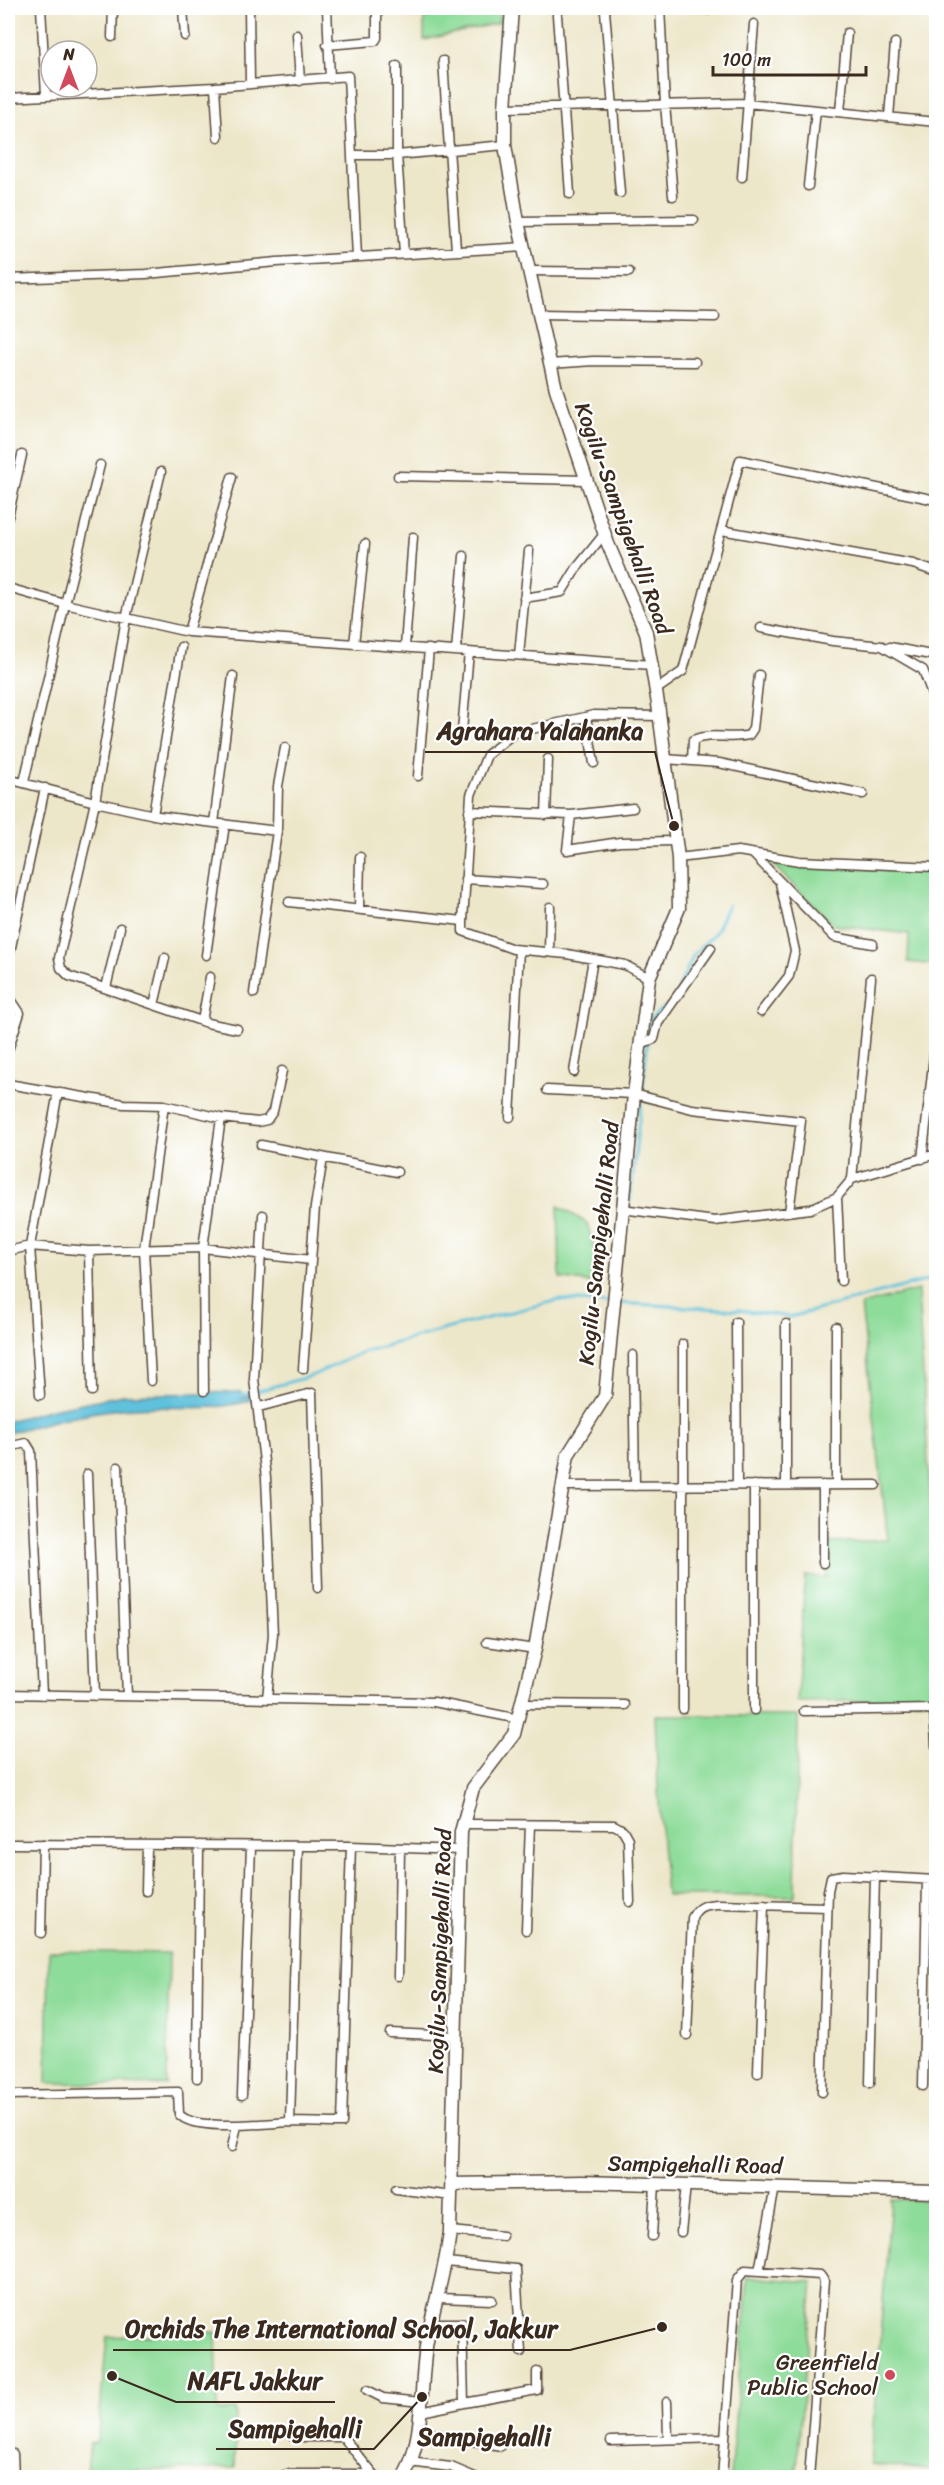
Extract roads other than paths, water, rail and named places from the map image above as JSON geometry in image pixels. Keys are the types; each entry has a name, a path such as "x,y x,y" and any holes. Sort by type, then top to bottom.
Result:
{"street":[{"path":"41,8 43,39"},
{"path":"112,8 112,37"},
{"path":"183,8 185,36"},
{"path":"249,8 250,84"},
{"path":"327,8 330,79"},
{"path":"327,45 375,41 377,38 377,8"},
{"name":"Kogilu-Sampigehalli Road","path":"403,2478 410,2462 417,2431 426,2342 446,2262 450,2231 460,1850 463,1824 473,1788 514,1734 519,1719 535,1649 568,1455 604,1396 634,1094 649,978 679,908 676,841 660,716 646,632 604,534 556,389 518,222 505,146 504,108 512,8"},
{"path":"660,8 673,196"},
{"path":"605,11 620,193"},
{"path":"557,15 570,194"},
{"path":"742,177 754,24"},
{"path":"840,112 847,33"},
{"path":"297,35 300,81"},
{"path":"889,117 895,43"},
{"path":"443,61 456,250"},
{"path":"397,66 397,155 404,254"},
{"path":"99,92 215,87 348,76 357,257"},
{"path":"215,87 218,137"},
{"path":"8,98 39,96"},
{"path":"504,108 747,103 936,122"},
{"path":"808,186 816,110"},
{"path":"353,155 397,155 505,146"},
{"path":"518,222 694,220"},
{"path":"8,279 146,274 357,257 524,247"},
{"path":"530,271 628,272"},
{"path":"540,314 715,317"},
{"path":"550,364 593,361 695,362"},
{"path":"8,517 22,455"},
{"path":"656,690 683,671 740,460 936,500"},
{"path":"24,782 100,465"},
{"path":"161,472 126,618 95,802 59,958 61,968 69,976 202,1021 237,1029"},
{"path":"398,476 586,480"},
{"path":"188,632 232,477"},
{"path":"721,530 914,564 936,572"},
{"path":"524,598 562,592 576,569 604,534"},
{"path":"405,647 413,537"},
{"path":"354,644 365,544"},
{"path":"519,655 529,550"},
{"path":"456,651 465,556"},
{"path":"8,588 65,604 188,632 651,664"},
{"path":"761,628 936,656"},
{"path":"882,646 923,670 936,704"},
{"path":"153,814 181,647"},
{"path":"418,776 429,649"},
{"path":"462,731 469,652"},
{"path":"692,761 693,740 702,736 741,737 748,735 753,729 759,675"},
{"path":"214,823 234,676"},
{"path":"649,978 625,965 549,952 519,950 463,931 463,921 471,795 487,755 514,733 594,715 660,716"},
{"path":"586,717 594,763"},
{"path":"255,993 277,831 278,786 285,748"},
{"path":"546,815 548,759"},
{"path":"665,759 719,763 862,794"},
{"path":"8,779 95,802 153,814 277,831"},
{"path":"8,961 45,788"},
{"path":"470,811 571,815 633,808"},
{"path":"571,815 567,850 620,842 676,841"},
{"path":"206,955 225,824"},
{"path":"678,858 738,851 799,861 936,867"},
{"path":"753,853 834,938 873,944"},
{"path":"359,909 360,857"},
{"path":"465,879 543,884"},
{"path":"761,1012 791,973 795,951 780,882"},
{"path":"289,902 463,921"},
{"path":"549,952 550,907"},
{"path":"106,988 120,928"},
{"path":"640,1044 654,1039 658,1023 711,948"},
{"path":"510,1117 519,950"},
{"path":"154,1005 165,958"},
{"path":"574,1072 593,959"},
{"path":"202,1021 210,977"},
{"path":"852,1179 871,978"},
{"path":"8,995 20,1012 8,1050"},
{"path":"922,1159 936,1039"},
{"path":"8,1084 124,1104 164,1105 221,1118 258,1122 267,1120 273,1111 282,1071"},
{"path":"547,1090 634,1094 692,1109 801,1121 789,1212"},
{"path":"40,1395 30,1246 58,1092"},
{"path":"152,1381 144,1249 164,1105"},
{"path":"204,1391 202,1248 221,1118"},
{"path":"261,1146 397,1172"},
{"path":"622,1209 715,1221 810,1209 837,1197 852,1179 936,1154"},
{"path":"303,1369 315,1207 323,1158"},
{"path":"837,1197 841,1281"},
{"path":"263,1215 254,1379 266,1478 273,1634 267,1699"},
{"path":"8,1251 30,1246 89,1251 202,1248 311,1260"},
{"path":"89,1251 92,1391"},
{"path":"736,1322 736,1485"},
{"path":"786,1324 786,1485"},
{"path":"836,1327 836,1485"},
{"path":"683,1344 683,1709"},
{"path":"633,1355 635,1486"},
{"path":"259,1407 312,1393 318,1588"},
{"path":"8,1447 26,1443 32,1452 42,1695"},
{"path":"118,1467 127,1696"},
{"path":"87,1474 95,1696"},
{"path":"754,1485 754,1710"},
{"path":"823,1485 823,1563"},
{"path":"562,1486 876,1485"},
{"path":"488,1642 535,1649"},
{"path":"8,1694 434,1702 519,1719"},
{"path":"523,1704 625,1704"},
{"path":"804,1711 935,1709 936,1746"},
{"path":"463,1824 614,1826 623,1830 628,1839 630,1902"},
{"path":"526,1930 530,1825"},
{"path":"8,1844 351,1846 460,1850"},
{"path":"41,1933 43,1844"},
{"path":"197,2078 199,1845"},
{"path":"146,1891 147,1846"},
{"path":"242,2095 251,1846"},
{"path":"290,2122 298,1846"},
{"path":"8,2095 178,2092 179,2114 182,2119 237,2126 290,2122 342,2123 351,1846"},
{"path":"398,1976 400,1848"},
{"path":"822,2092 827,1907 831,1877 843,1875 936,1880"},
{"path":"870,2083 875,1876"},
{"path":"923,2086 927,1880"},
{"path":"687,2035 692,1918 696,1909 703,1905 719,1904 827,1907"},
{"path":"758,2073 764,1905"},
{"path":"390,2033 456,2036"},
{"path":"232,2147 237,2126"},
{"name":"Sampigehalli Road","path":"452,2190 582,2182 936,2192"},
{"path":"652,2236 655,2184"},
{"path":"681,2232 686,2185"},
{"path":"759,2271 775,2187"},
{"path":"396,2189 452,2190"},
{"path":"450,2231 502,2236"},
{"path":"446,2262 516,2269 521,2352"},
{"path":"722,2478 737,2280 745,2270 820,2275 824,2281 809,2478"},
{"path":"438,2298 492,2300"},
{"path":"431,2323 462,2323 464,2403"},
{"path":"367,2390 383,2398 421,2407 464,2403 537,2390 537,2372"},
{"path":"667,2402 668,2439"},
{"path":"417,2431 501,2446"},
{"path":"293,2437 343,2437 375,2476"},
{"path":"611,2441 724,2438"},
{"path":"13,2454 14,2478"},
{"path":"410,2462 451,2467 477,2478"},
{"path":"286,2474 375,2476"}],"water":[{"path":"241,1392 242,1398 252,1395 253,1399 224,1406 149,1407 102,1411 8,1433 8,1421 52,1409 123,1395"}],"waterway":[{"path":"679,987 694,954 715,933 728,905"},
{"path":"630,1201 650,1019 665,1007"},
{"path":"617,1303 739,1310 790,1317 936,1278"},
{"path":"239,1396 311,1376 363,1352 559,1300 610,1303"}],"place":[{"name":"Agrahara Yalahanka","path":"674,826"},
{"name":"Orchids The International School, Jakkur","path":"662,2327"},
{"name":"Greenfield Public School","path":"890,2375"},
{"name":"NAFL Jakkur","path":"112,2376"},
{"name":"Sampigehalli","path":"422,2397"}],"district":[{"name":"Sampigehalli","path":"484,2437"}]}
